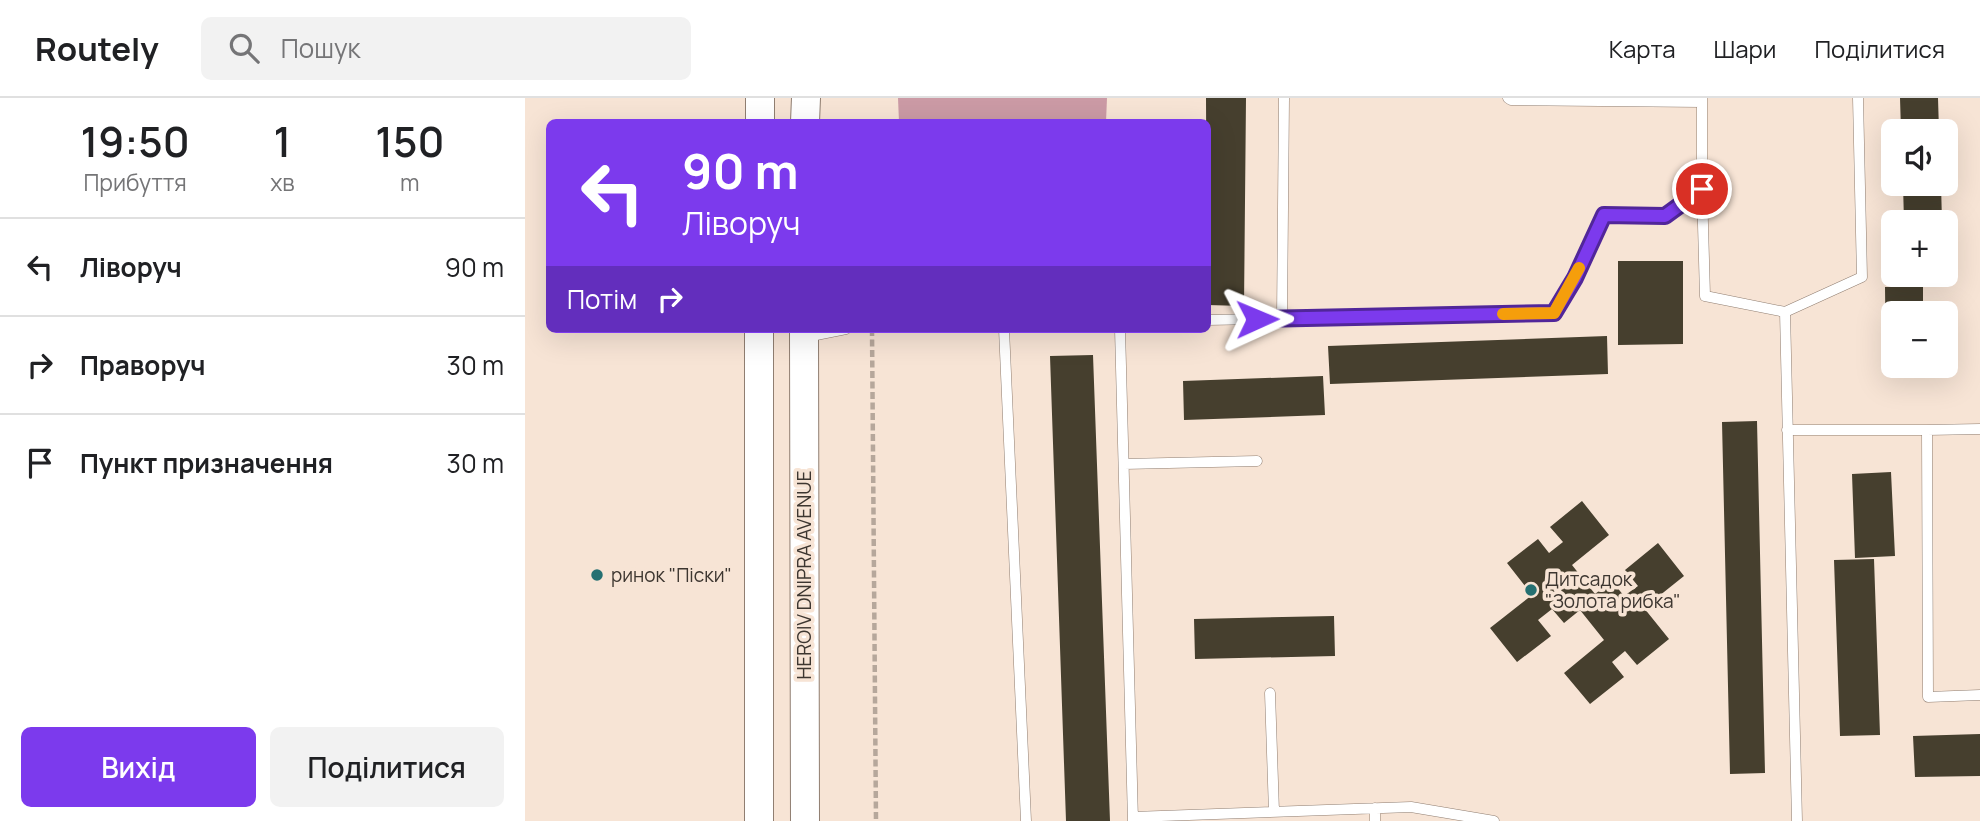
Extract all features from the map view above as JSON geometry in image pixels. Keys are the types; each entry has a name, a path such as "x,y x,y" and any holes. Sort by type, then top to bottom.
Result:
{"street":[{"path":"759,98 759,119"},
{"path":"805,119 806,98"},
{"path":"759,333 759,821"},
{"name":"HEROIV DNIPRA AVENUE","path":"804,333 804,821"},
{"path":"759,382 804,383"}],"lane":[{"path":"1282,318 1284,98"},
{"path":"1508,98 1702,100 1705,296 1784,312 1862,277 1858,98"},
{"path":"1211,320 1554,313 1575,278 1604,215 1665,216 1702,189"},
{"path":"1784,312 1797,821"},
{"path":"1004,333 1026,821"},
{"path":"1120,333 1133,819 1411,807 1494,821"},
{"path":"1787,430 1980,429"},
{"path":"1927,430 1928,697 1980,695"},
{"path":"1124,464 1257,461"},
{"path":"1270,693 1274,812"},
{"path":"1375,808 1375,821"}],"path":[{"path":"872,333 876,821"}],"shaded area":[{"path":"898,98 1107,98 1106,119 899,119"}],"building":[{"path":"1206,98 1246,98 1244,306 1211,305 1211,119 1206,119"},
{"path":"1900,98 1938,98 1939,119 1901,119"},
{"path":"1903,196 1941,196 1942,210 1904,210"},
{"path":"1618,261 1683,261 1683,344 1618,345"},
{"path":"1885,287 1923,287 1923,301 1885,301"},
{"path":"1607,336 1608,374 1330,384 1328,346"},
{"path":"1093,355 1110,821 1066,821 1050,356"},
{"path":"1323,376 1325,415 1184,420 1183,381"},
{"path":"1757,421 1765,773 1730,774 1722,422"},
{"path":"1891,472 1895,556 1855,558 1852,474"},
{"path":"1582,501 1609,535 1572,565 1595,594 1612,581 1624,596 1638,586 1625,570 1658,543 1684,576 1644,608 1669,639 1637,665 1625,651 1612,662 1624,677 1590,704 1564,673 1604,640 1580,610 1564,623 1552,609 1538,620 1551,636 1517,662 1490,628 1532,595 1507,563 1538,539 1549,553 1563,542 1550,527"},
{"path":"1874,559 1880,735 1840,736 1834,560"},
{"path":"1334,616 1335,656 1195,659 1194,619"},
{"path":"1980,734 1980,776 1915,777 1913,736"}],"slow traffic":[{"path":"1503,314 1554,313 1579,268"}],"place":[{"name":"ринок \"Піски\"","path":"597,575"},
{"name":"Дитсадок \"Золота рибка\"","path":"1531,590"}],"route":[{"path":"1257,319 1554,313 1575,278 1604,215 1665,216 1702,189"}]}
